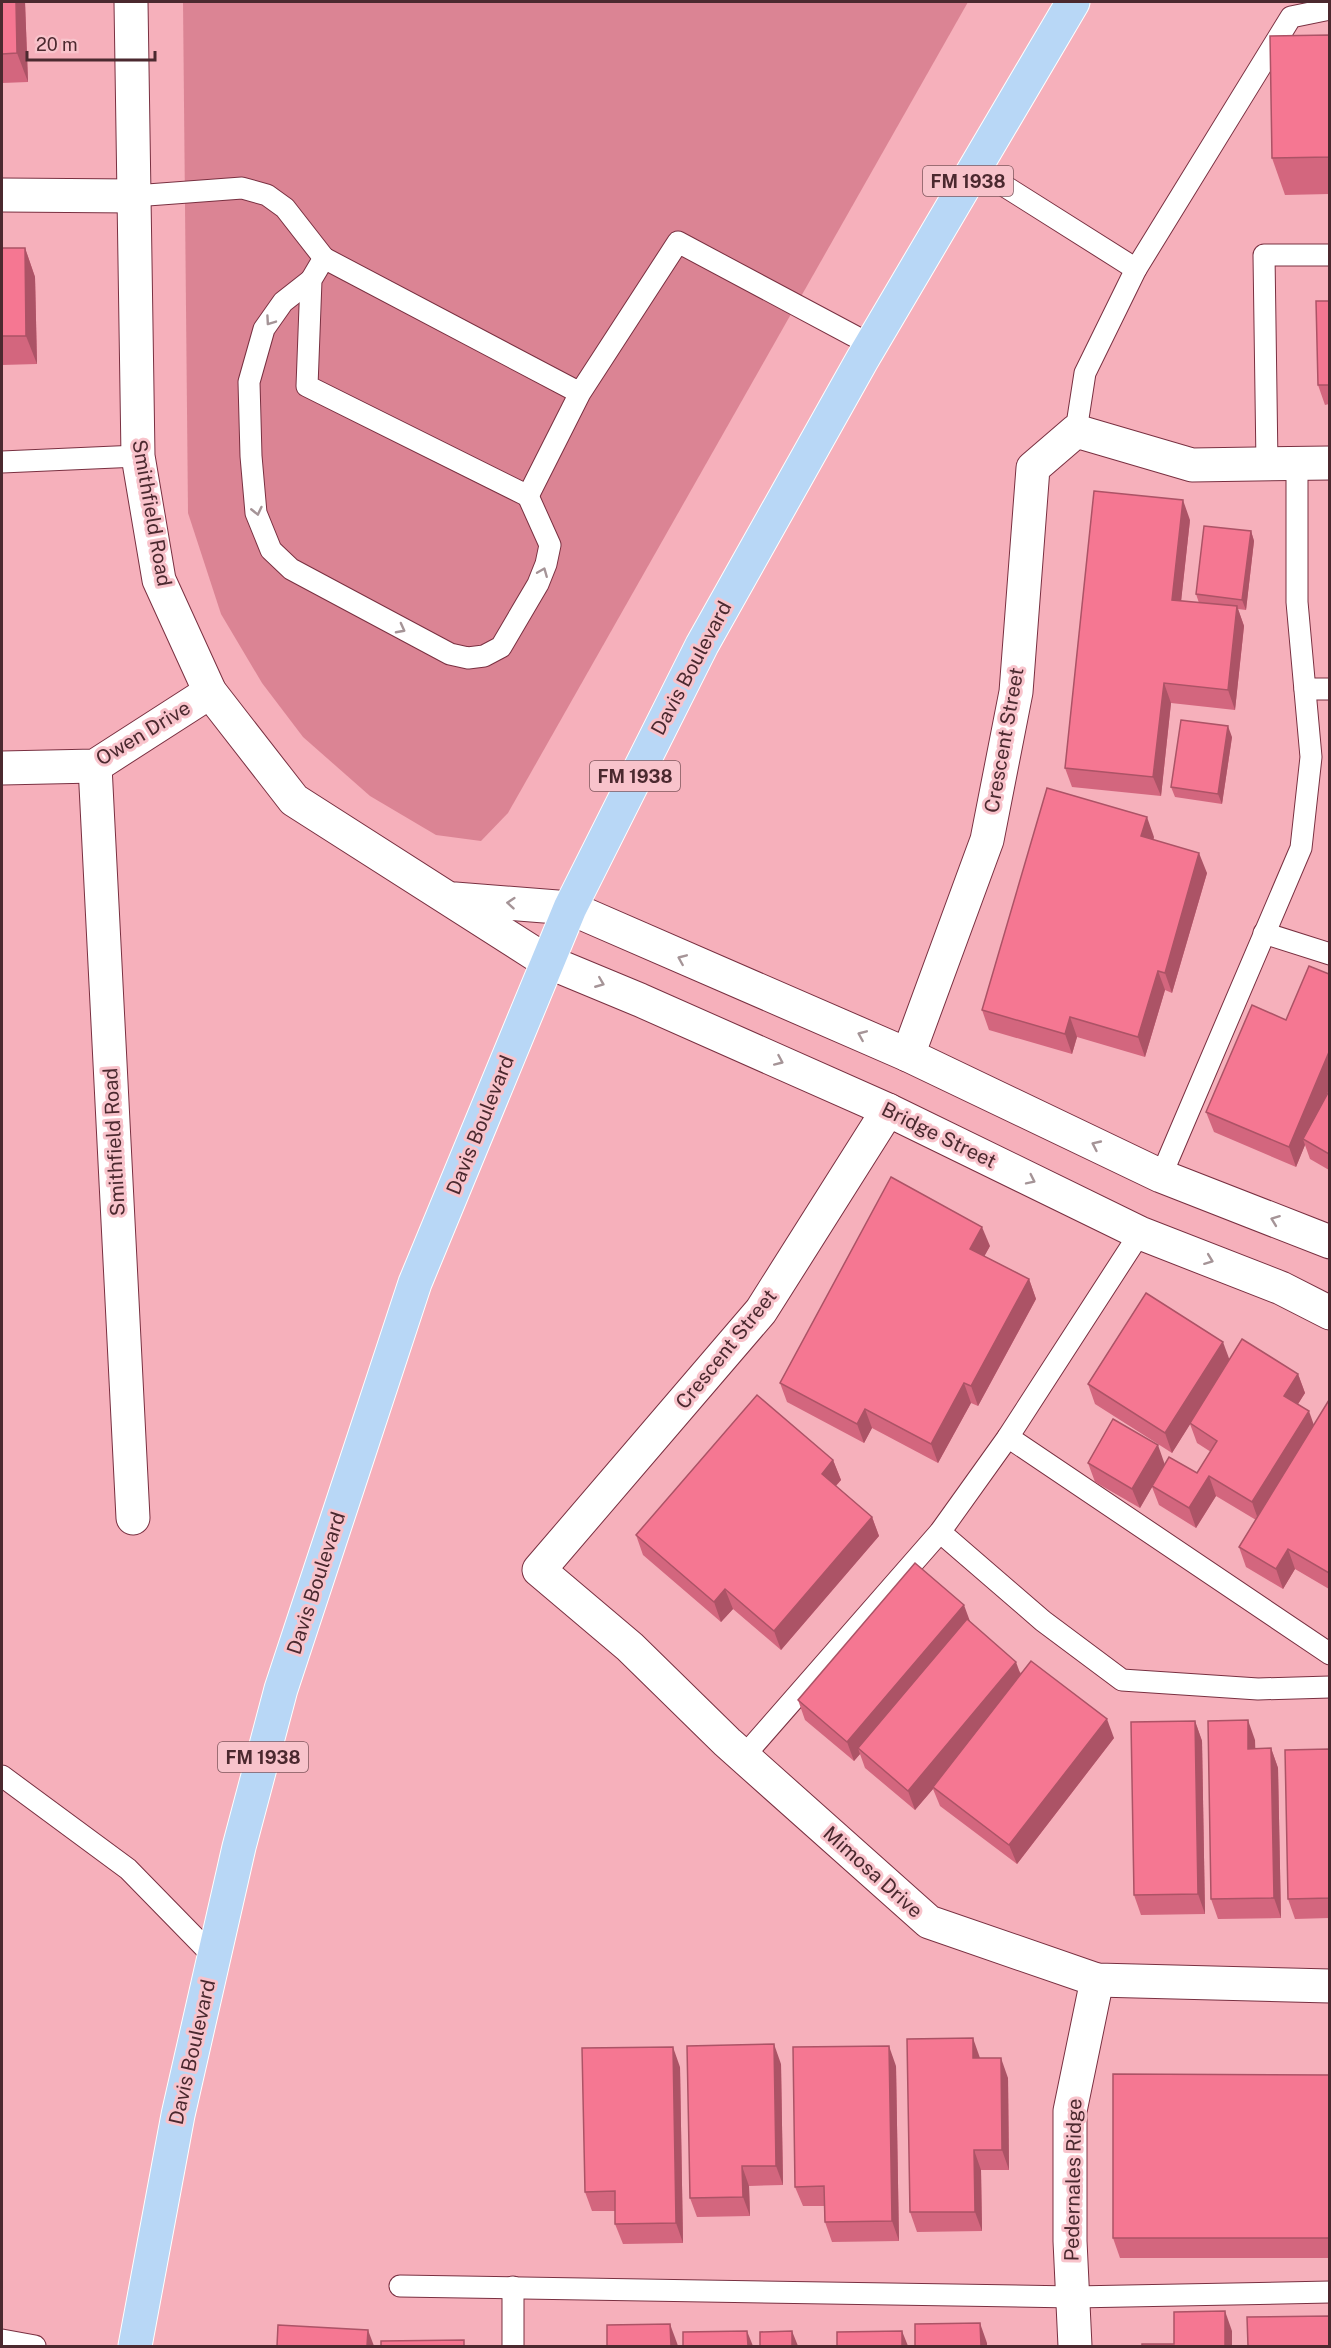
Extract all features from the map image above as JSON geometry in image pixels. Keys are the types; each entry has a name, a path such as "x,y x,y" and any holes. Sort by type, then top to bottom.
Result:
{"main road":[{"name":"Davis Boulevard","path":"135,2346 178,2115 239,1847 281,1689 415,1283 546,961 570,908 702,645 871,345 1073,2"}],"street":[{"name":"Smithfield Road","path":"131,2 138,456 159,580 210,692 294,800 452,898 546,961"},
{"path":"2,195 134,196"},
{"path":"1076,431 1192,465 1329,463"},
{"name":"Crescent Street","path":"908,1055 987,840 1016,692 1033,468 1076,431"},
{"name":"Owen Drive","path":"2,768 95,766 210,692"},
{"name":"Smithfield Road","path":"95,766 133,1518"},
{"name":"Smithfield Road","path":"452,898 570,908"},
{"path":"570,908 908,1055 1161,1176 1329,1242"},
{"name":"Bridge Street","path":"546,961 888,1110 1140,1233 1281,1288 1329,1313"},
{"name":"Crescent Street","path":"539,1570 761,1311 888,1110"},
{"name":"Mimosa Drive","path":"539,1570 630,1647 744,1756 929,1922 1097,1980 1329,1986"},
{"name":"Pedernales Ridge","path":"1075,2346 1070,2241 1070,2110 1097,1980"}],"lane":[{"path":"1076,431 1085,373 1136,269 1291,17 1329,9"},
{"path":"976,168 1136,269"},
{"path":"134,196 242,188 267,195 285,208 324,258 580,393"},
{"path":"528,496 580,393 678,242 871,345"},
{"path":"1161,1176 1301,848 1311,757 1264,255 1329,255"},
{"path":"311,280 307,386 528,496 550,545 546,564 538,584 501,647 484,656 468,658 450,654 291,569 271,550 256,513 249,382 264,329 283,302 311,280 324,258"},
{"path":"2,462 138,456"},
{"path":"1305,689 1329,689"},
{"path":"1264,933 1329,954"},
{"path":"744,1756 940,1532 1008,1437 1140,1233"},
{"path":"1008,1437 1329,1654"},
{"path":"940,1532 1043,1621 1122,1680 1258,1689 1329,1687"},
{"path":"2,1776 128,1869 214,1958"},
{"path":"400,2286 1074,2297 1329,2292"},
{"path":"513,2287 513,2346"},
{"path":"2,2340 35,2346"}],"shaded area":[{"path":"183,2 968,2 508,813 481,841 436,835 370,796 303,737 262,683 221,614 188,513"}],"building":[{"path":"2,2 16,2 17,53 2,54"},
{"path":"1329,35 1329,157 1272,158 1270,36"},
{"path":"2,248 25,248 26,336 2,336"},
{"path":"1316,301 1329,301 1329,385 1318,385"},
{"path":"1094,491 1183,500 1172,600 1237,606 1228,690 1164,683 1153,777 1065,768"},
{"path":"1204,526 1251,531 1242,600 1196,594"},
{"path":"1181,720 1228,726 1218,794 1171,787"},
{"path":"1047,788 1147,817 1141,836 1199,853 1165,973 1158,971 1138,1037 1070,1017 1065,1034 982,1010"},
{"path":"1309,966 1329,974 1329,1052 1289,1147 1206,1112 1252,1005 1286,1020"},
{"path":"1329,1091 1329,1154 1303,1139"},
{"path":"891,1177 982,1227 970,1249 1029,1279 971,1386 964,1383 931,1444 865,1409 857,1424 780,1383"},
{"path":"1146,1293 1223,1342 1165,1433 1088,1384"},
{"path":"1242,1339 1298,1374 1284,1396 1309,1411 1252,1502 1209,1476 1189,1508 1152,1486 1169,1457 1197,1473 1217,1441 1190,1423"},
{"path":"757,1395 833,1460 822,1474 872,1517 774,1631 725,1589 714,1602 636,1535"},
{"path":"1329,1400 1329,1573 1288,1549 1276,1569 1239,1547"},
{"path":"1113,1419 1158,1445 1132,1489 1088,1463"},
{"path":"915,1563 964,1605 847,1742 798,1700"},
{"path":"967,1619 1016,1662 908,1791 858,1748"},
{"path":"1031,1661 1107,1719 1009,1845 933,1787"},
{"path":"1248,1720 1248,1749 1271,1748 1274,1898 1211,1899 1208,1721"},
{"path":"1195,1721 1198,1894 1134,1895 1131,1722"},
{"path":"1329,1749 1329,1898 1288,1899 1285,1750"},
{"path":"973,2038 973,2058 1001,2058 1002,2150 974,2150 975,2212 910,2212 907,2039"},
{"path":"774,2044 776,2166 742,2166 743,2197 690,2198 687,2046"},
{"path":"889,2046 892,2221 825,2222 824,2186 795,2187 793,2047"},
{"path":"673,2047 676,2223 615,2224 615,2191 585,2192 582,2048"},
{"path":"1113,2074 1329,2075 1329,2238 1113,2238"},
{"path":"1225,2311 1225,2346 1142,2346 1142,2344 1174,2344 1174,2312"},
{"path":"1329,2316 1329,2346 1248,2346 1247,2317"},
{"path":"980,2323 981,2346 915,2346 915,2324"},
{"path":"670,2324 671,2346 607,2346 607,2325"},
{"path":"278,2325 368,2330 367,2346 277,2346"},
{"path":"747,2331 748,2346 683,2346 683,2332"},
{"path":"792,2331 792,2346 760,2346 760,2332"},
{"path":"902,2331 902,2346 837,2346 837,2332"},
{"path":"464,2340 464,2346 381,2346 381,2341"}]}
